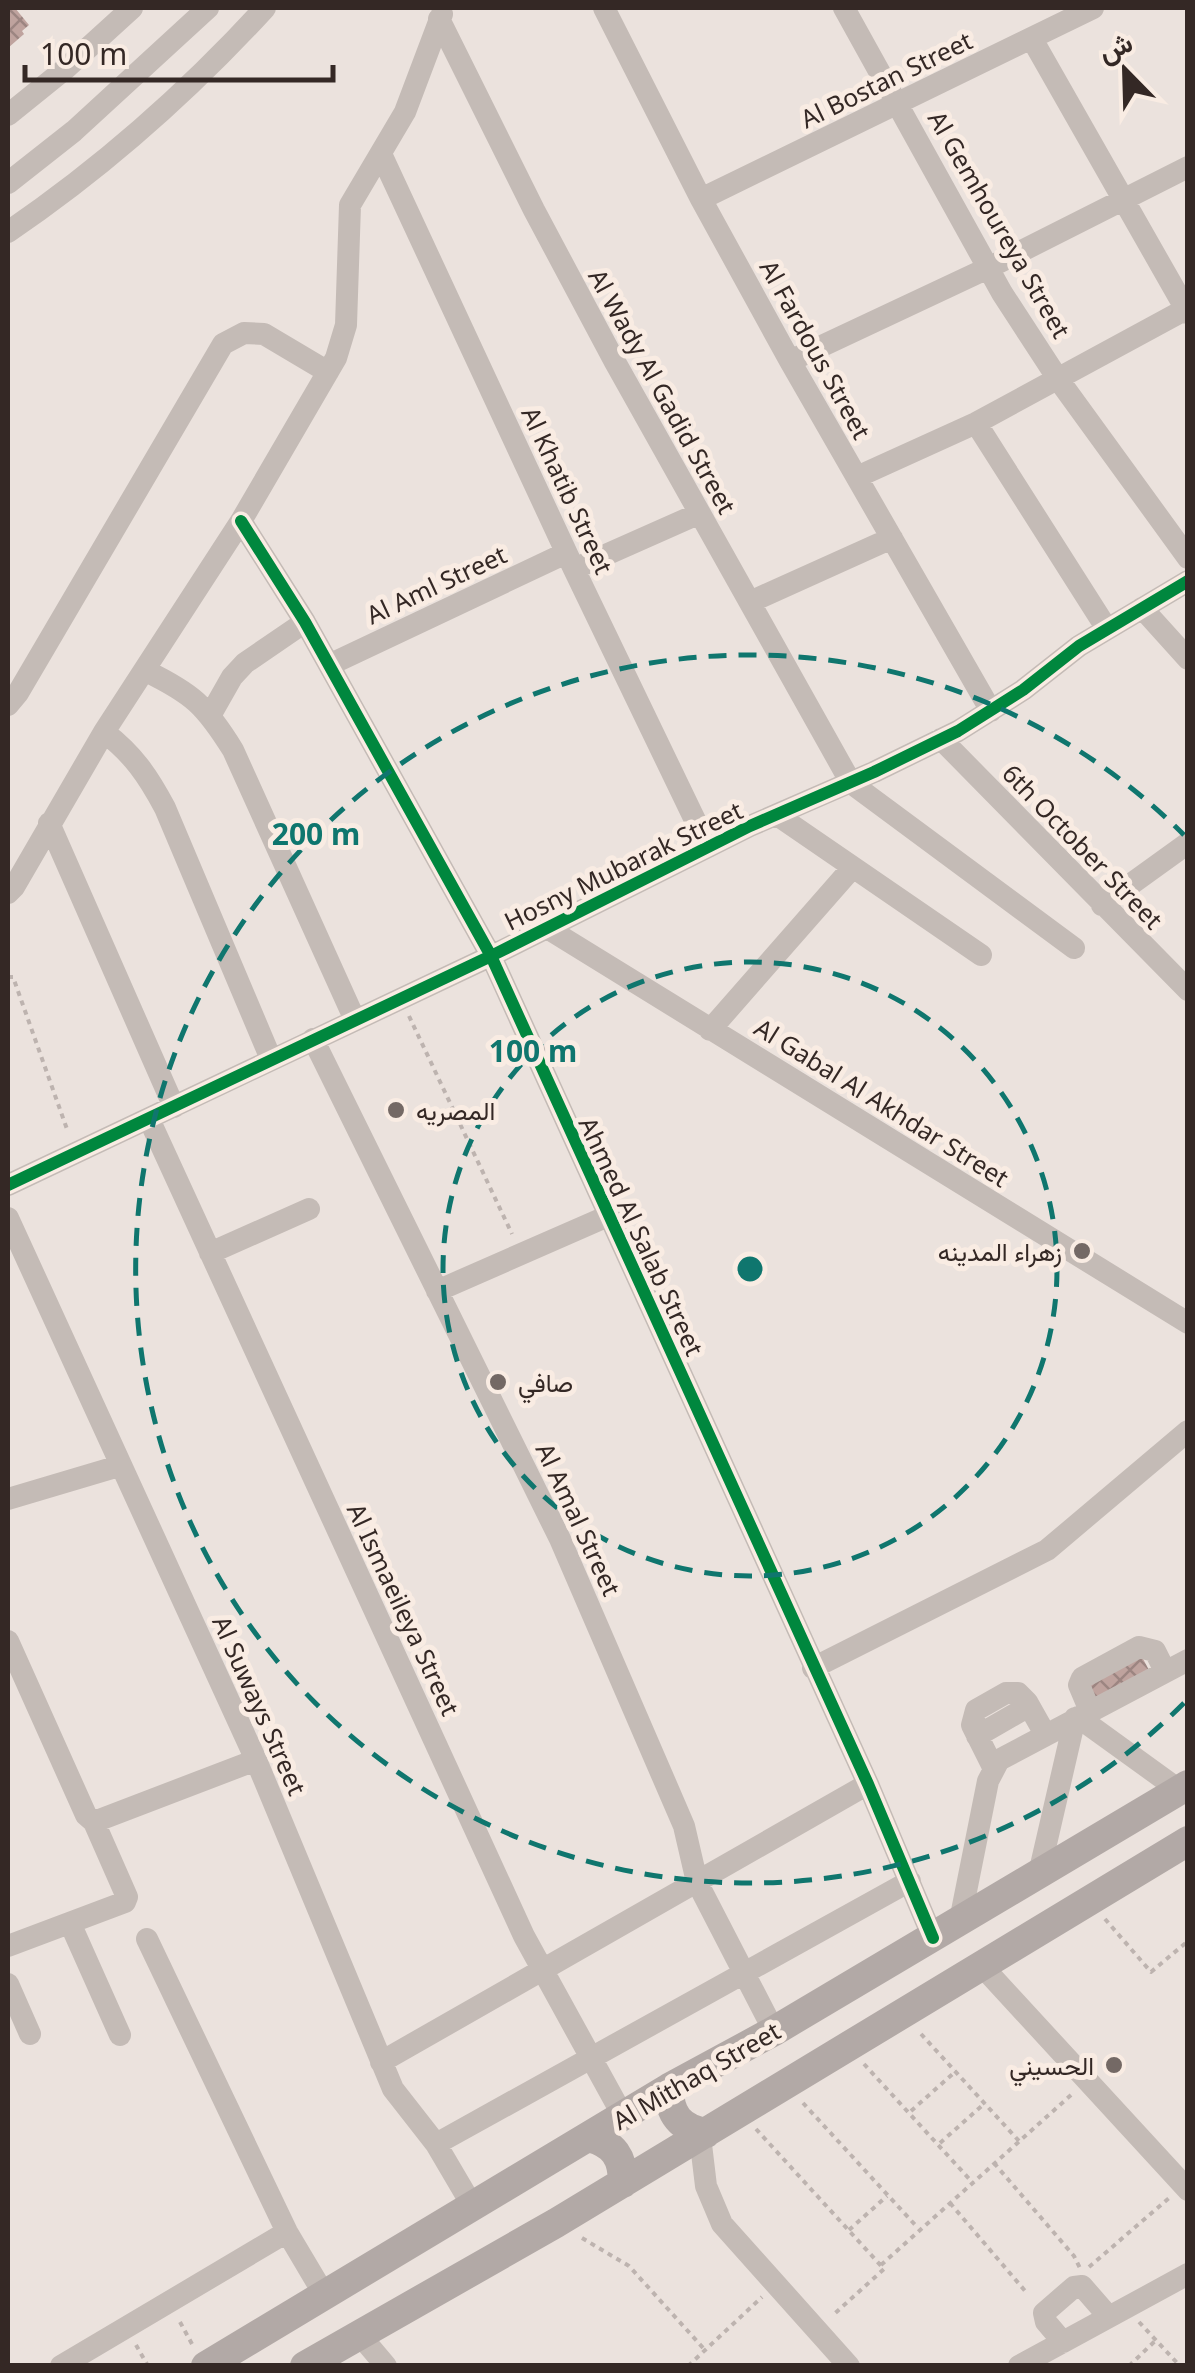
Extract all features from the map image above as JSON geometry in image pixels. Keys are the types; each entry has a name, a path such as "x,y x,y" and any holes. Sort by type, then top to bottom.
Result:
{"main road":[{"name":"Al Mithaq Street","path":"201,2358 325,2296 670,2088 774,2031 1183,1788"},
{"path":"305,2366 556,2223 1188,1841"},
{"path":"670,2088 670,2105 677,2120 703,2135"},
{"path":"589,2137 604,2141 616,2152 623,2167 623,2183"}],"street":[{"path":"8,116 132,8"},
{"path":"8,183 74,130 208,8"},
{"path":"8,232 110,156 175,99 265,8"},
{"name":"Al Fardous Street","path":"604,8 790,362 991,711"},
{"name":"Al Gemhoureya Street","path":"844,8 988,268 1058,379 1188,558"},
{"name":"Al Bostan Street","path":"701,199 1094,8"},
{"path":"8,893 104,732 241,521 336,358 346,325 350,205 405,112 442,13"},
{"name":"Al Wady Al Gadid Street","path":"442,13 534,210 698,514 851,783"},
{"path":"857,477 976,423 1187,310 1032,39"},
{"name":"Al Khatib Street","path":"381,154 708,847"},
{"path":"790,362 1188,167"},
{"path":"8,704 223,344 244,333 264,334 328,372"},
{"path":"976,423 1107,629"},
{"name":"Al Aml Street","path":"329,665 570,561 698,514"},
{"name":"Ahmed Al Salab Street","path":"241,521 305,622 491,956 868,1784 933,1938"},
{"path":"750,602 892,538"},
{"name":"Hosny Mubarak Street","path":"8,1185 491,956 777,814 941,739 991,711 1107,629 1188,581"},
{"path":"1142,608 1188,659"},
{"path":"211,714 244,663 305,622"},
{"path":"146,671 185,690 211,714 232,750 354,1020"},
{"path":"104,732 146,772 271,1059"},
{"name":"6th October Street","path":"941,739 1188,990"},
{"path":"851,783 1074,948"},
{"path":"777,814 981,954"},
{"path":"49,823 174,1107"},
{"path":"1102,906 1188,843"},
{"path":"710,1030 852,868"},
{"name":"Al Gabal Al Akhdar Street","path":"548,928 1188,1322"},
{"name":"Al Amal Street","path":"312,1039 560,1539 684,1826 696,1882 774,2031"},
{"name":"Al Ismaeileya Street","path":"149,1119 541,1970 623,2116"},
{"path":"210,1253 309,1209"},
{"path":"438,1291 608,1216"},
{"name":"Al Suways Street","path":"8,1218 256,1760 381,2062 400,2100 436,2144 472,2207"},
{"path":"813,1668 1047,1550 1188,1431"},
{"path":"8,1499 119,1466"},
{"path":"8,1641 127,1900 8,1946"},
{"path":"1039,1874 1081,1715 1082,1678 1139,1647 1155,1652 1166,1671"},
{"path":"960,1921 993,1767 1006,1755 1044,1734 1188,1660"},
{"path":"993,1767 972,1725 973,1715 1000,1696 1018,1693 1044,1734"},
{"path":"1081,1715 1183,1788"},
{"path":"94,1822 256,1760"},
{"path":"381,2062 868,1784"},
{"path":"436,2144 910,1880"},
{"path":"70,1923 120,2035"},
{"path":"147,1939 287,2232 325,2296"},
{"path":"982,1966 1185,2188"},
{"path":"8,1984 30,2034"},
{"path":"703,2135 706,2186 712,2205 734,2240 849,2366"},
{"path":"61,2366 287,2232"},
{"path":"1019,2366 1188,2274"},
{"path":"1063,2342 1044,2314 1074,2287 1082,2286 1118,2312"},
{"path":"360,2334 386,2366"}],"path":[{"path":"8,977 13,977 76,1155"},
{"path":"401,998 522,1254"},
{"path":"1089,1901 1151,1972 1188,1941"},
{"path":"902,2014 1019,2141"},
{"path":"848,2047 972,2183"},
{"path":"910,2113 956,2071"},
{"path":"881,2265 1087,2080"},
{"path":"786,2084 920,2230"},
{"path":"938,2144 984,2102"},
{"path":"740,2112 884,2268 817,2329"},
{"path":"994,2163 1074,2256 1082,2273 1185,2188"},
{"path":"850,2230 888,2195"},
{"path":"950,2203 1026,2292"},
{"path":"556,2223 629,2266 705,2350"},
{"path":"688,2366 776,2285"},
{"path":"169,2304 201,2358"},
{"path":"1118,2312 1156,2340 1180,2366"},
{"path":"1129,2366 1156,2340"}],"building":[{"path":"10,8 15,8 29,25 8,48"},
{"path":"1140,1653 1151,1674 1097,1704 1085,1683"}],"cycle path":[{"path":"241,521 305,622 491,956 868,1784 933,1938"},
{"path":"8,1185 491,956 750,826 958,731 1023,690 1079,646 1188,581"}],"place":[{"name":"المصريه","path":"396,1110"},
{"name":"زهراء المدينه","path":"1082,1251"},
{"name":"صافي","path":"498,1382"},
{"name":"الحسيني","path":"1114,2065"}]}
